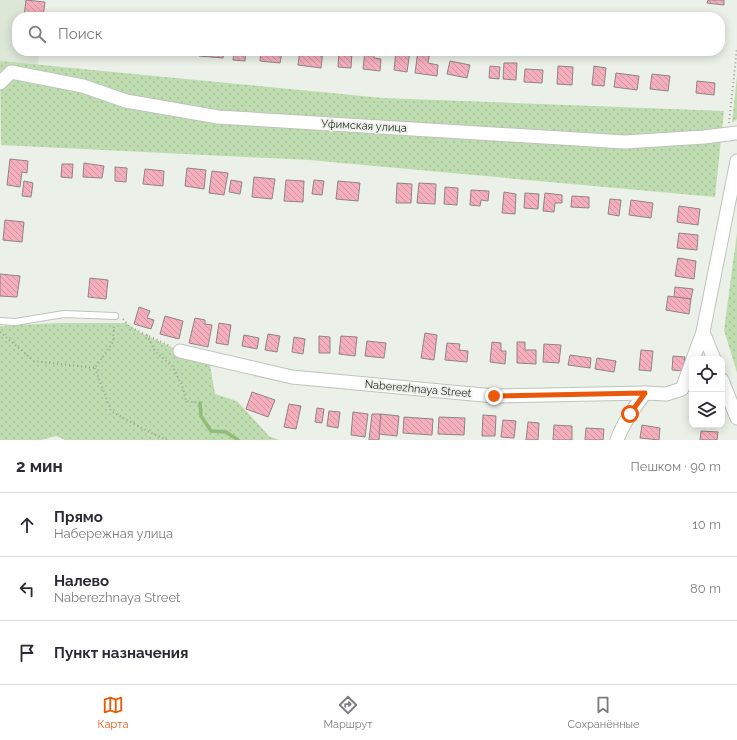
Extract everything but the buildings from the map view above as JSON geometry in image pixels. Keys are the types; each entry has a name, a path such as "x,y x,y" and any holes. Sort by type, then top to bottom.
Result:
{"street":[{"name":"Уфимская улица","path":"0,83 11,72 83,86 126,101 218,117 625,142 733,134"},
{"path":"694,356 703,332 737,161"},
{"path":"703,332 713,356"},
{"name":"Naberezhnaya Street","path":"180,351 292,377 487,395 666,394 682,388 689,370"},
{"path":"725,388 737,418"},
{"path":"617,440 630,414 645,393"}],"lane":[{"path":"0,321 15,322 64,314 115,316"}],"path":[{"path":"733,134 737,48"},
{"path":"95,368 113,342 115,316 124,319 130,327 180,351"},
{"path":"0,332 34,361 95,368"},
{"path":"146,334 155,351 173,366 183,388 186,401 200,403"},
{"path":"95,368 111,410 147,431 167,440"}],"shaded area":[{"path":"0,0 30,0 45,2 44,12 12,12 12,56 39,56 38,68 0,61"}],"green space":[{"path":"0,61 383,98 724,111 715,197 309,160 1,145"},
{"path":"737,76 737,119 732,123"},
{"path":"737,233 737,373 724,330"},
{"path":"59,323 126,323 141,333 210,365 215,394 237,401 269,436 279,440 65,440 56,436 41,440 0,440 0,326"}],"waterway":[{"path":"200,403 201,416 211,431 226,432 238,440"}],"route":[{"path":"494,396 645,393 630,414"}]}
